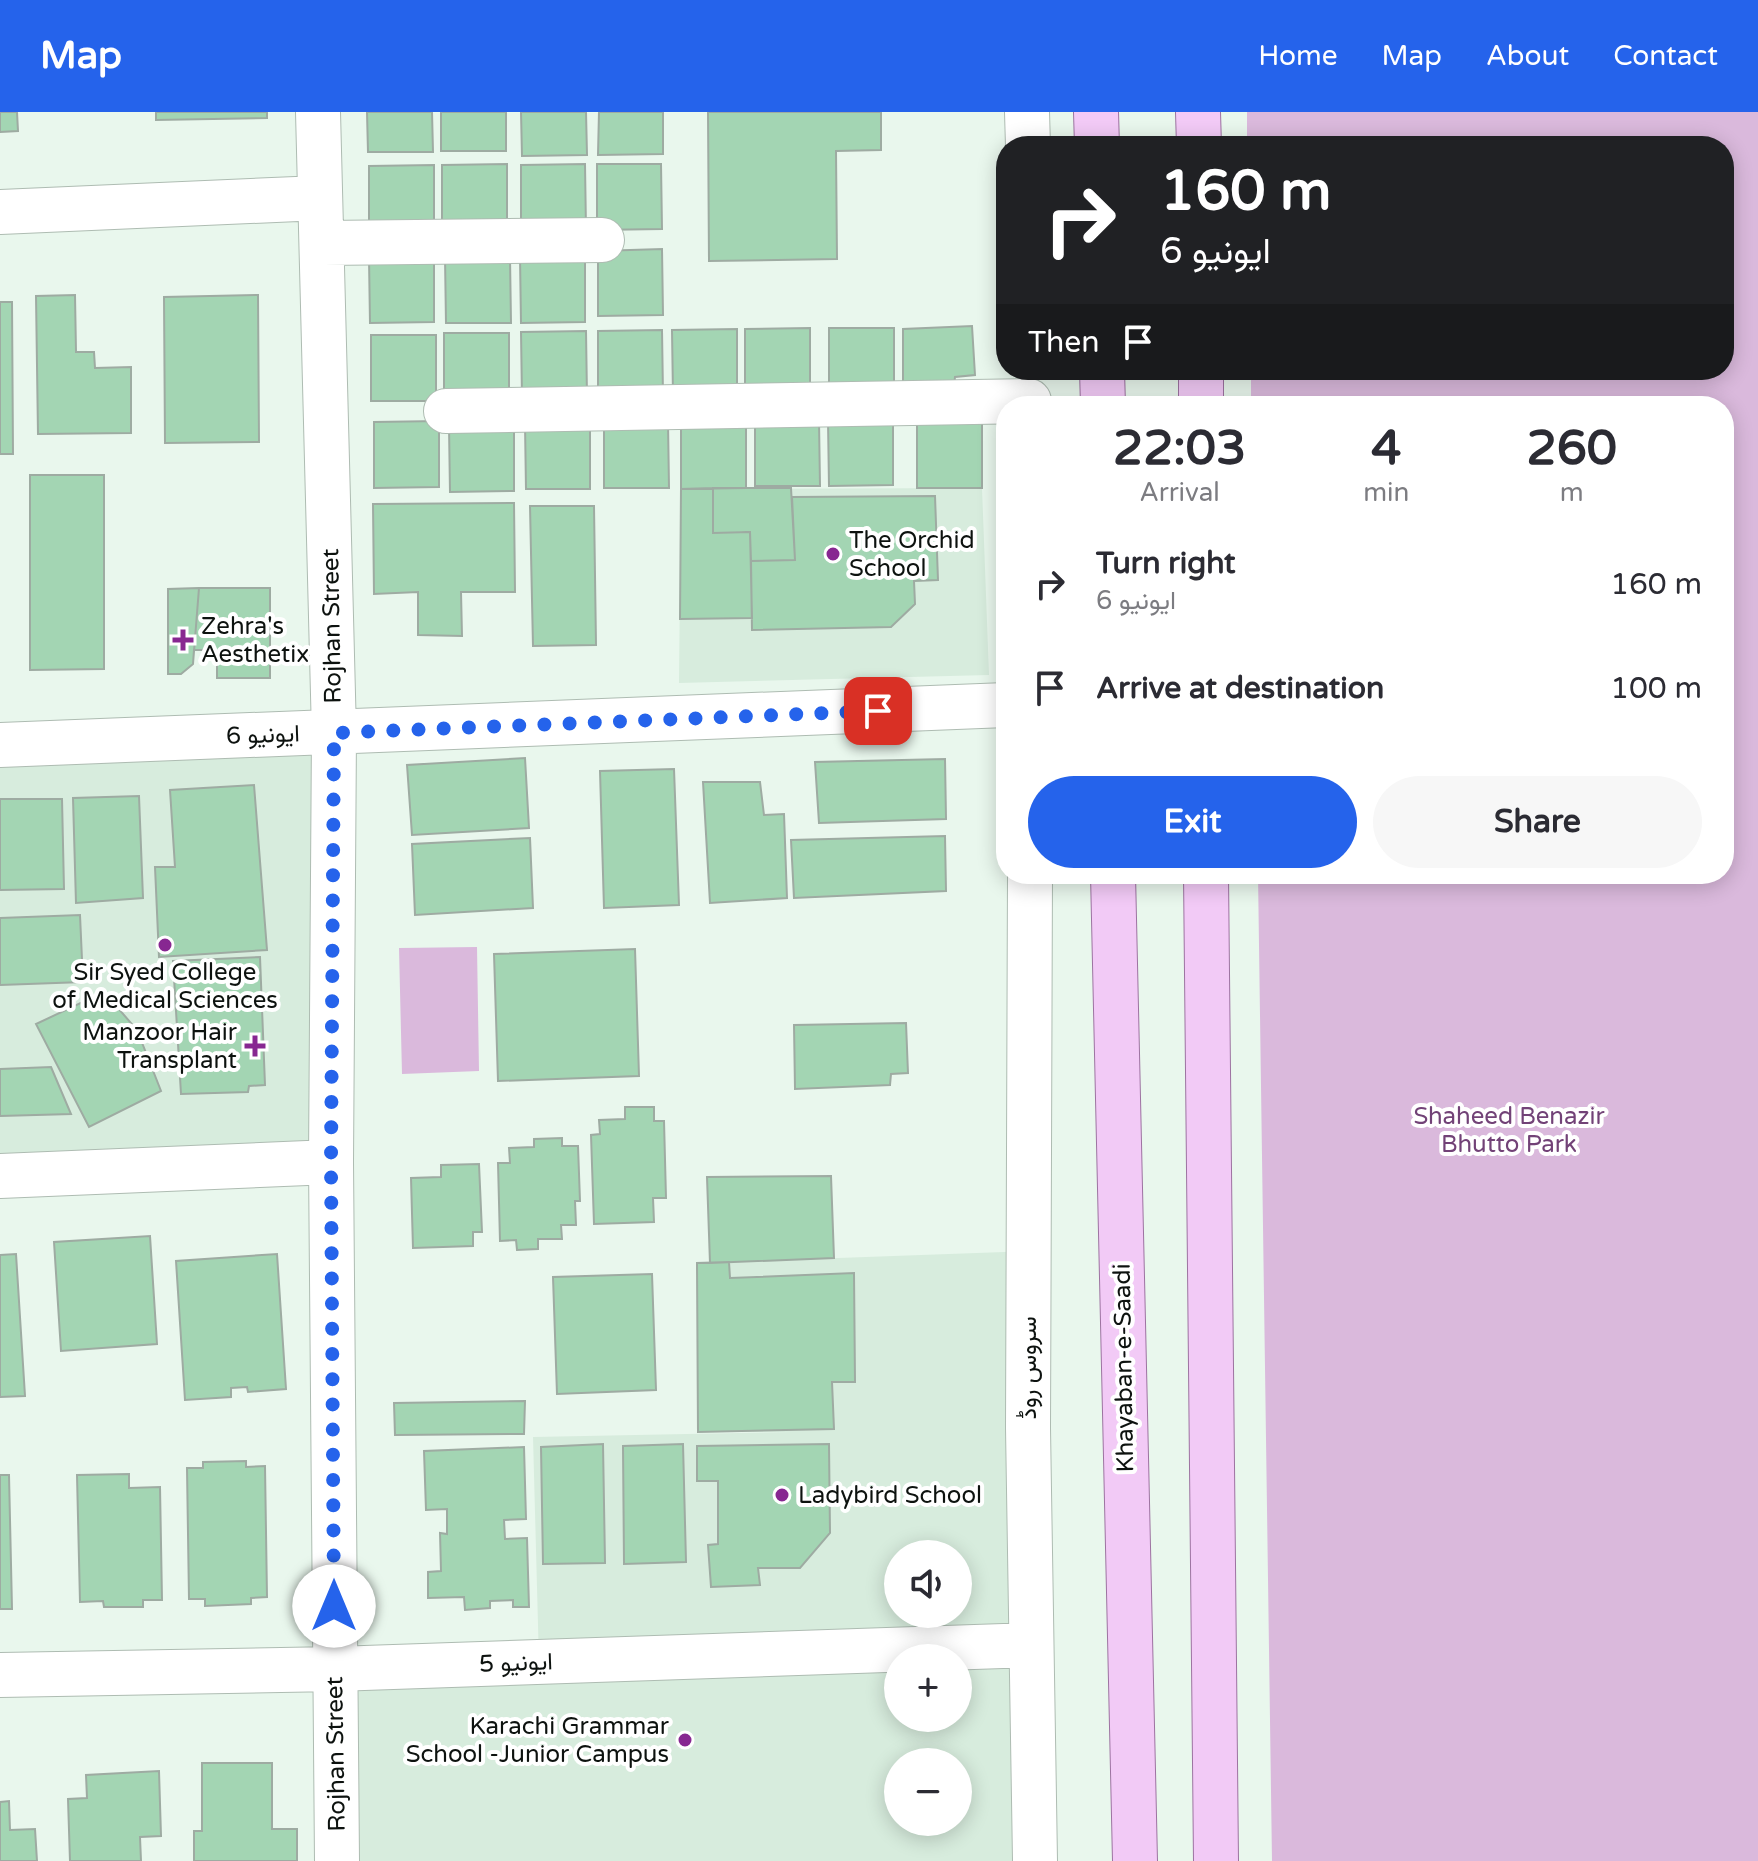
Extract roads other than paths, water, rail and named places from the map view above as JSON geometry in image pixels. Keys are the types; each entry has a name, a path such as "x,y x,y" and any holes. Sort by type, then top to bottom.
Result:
{"main road":[{"path":"1096,112 1097,136"},
{"path":"1198,112 1199,136"},
{"name":"Khayaban-e-Saadi","path":"1113,884 1135,1861"},
{"path":"1206,884 1216,1861"}],"street":[{"name":"Rojhan Street","path":"318,112 334,733 331,1162 337,1861"},
{"path":"1027,112 1028,136"},
{"path":"0,212 320,198"},
{"path":"323,243 602,240"},
{"path":"446,411 1029,392"},
{"name":"ایونیو 6","path":"0,745 996,705"},
{"name":"سروس روڈ","path":"1030,884 1031,1645 1035,1861"},
{"path":"0,1176 331,1162"},
{"name":"ایونیو 5","path":"0,1675 335,1669 1031,1645"}],"place":[{"name":"The Orchid School","path":"833,554"},
{"name":"Zehra's Aesthetix","path":"183,640"},
{"name":"Sir Syed College of Medical Sciences","path":"165,945"},
{"name":"Manzoor Hair Transplant","path":"255,1046"},
{"name":"Ladybird School","path":"782,1495"},
{"name":"Karachi Grammar School -Junior Campus","path":"685,1740"}],"park label":[{"name":"Shaheed Benazir Bhutto Park","path":"1509,1130"}]}
